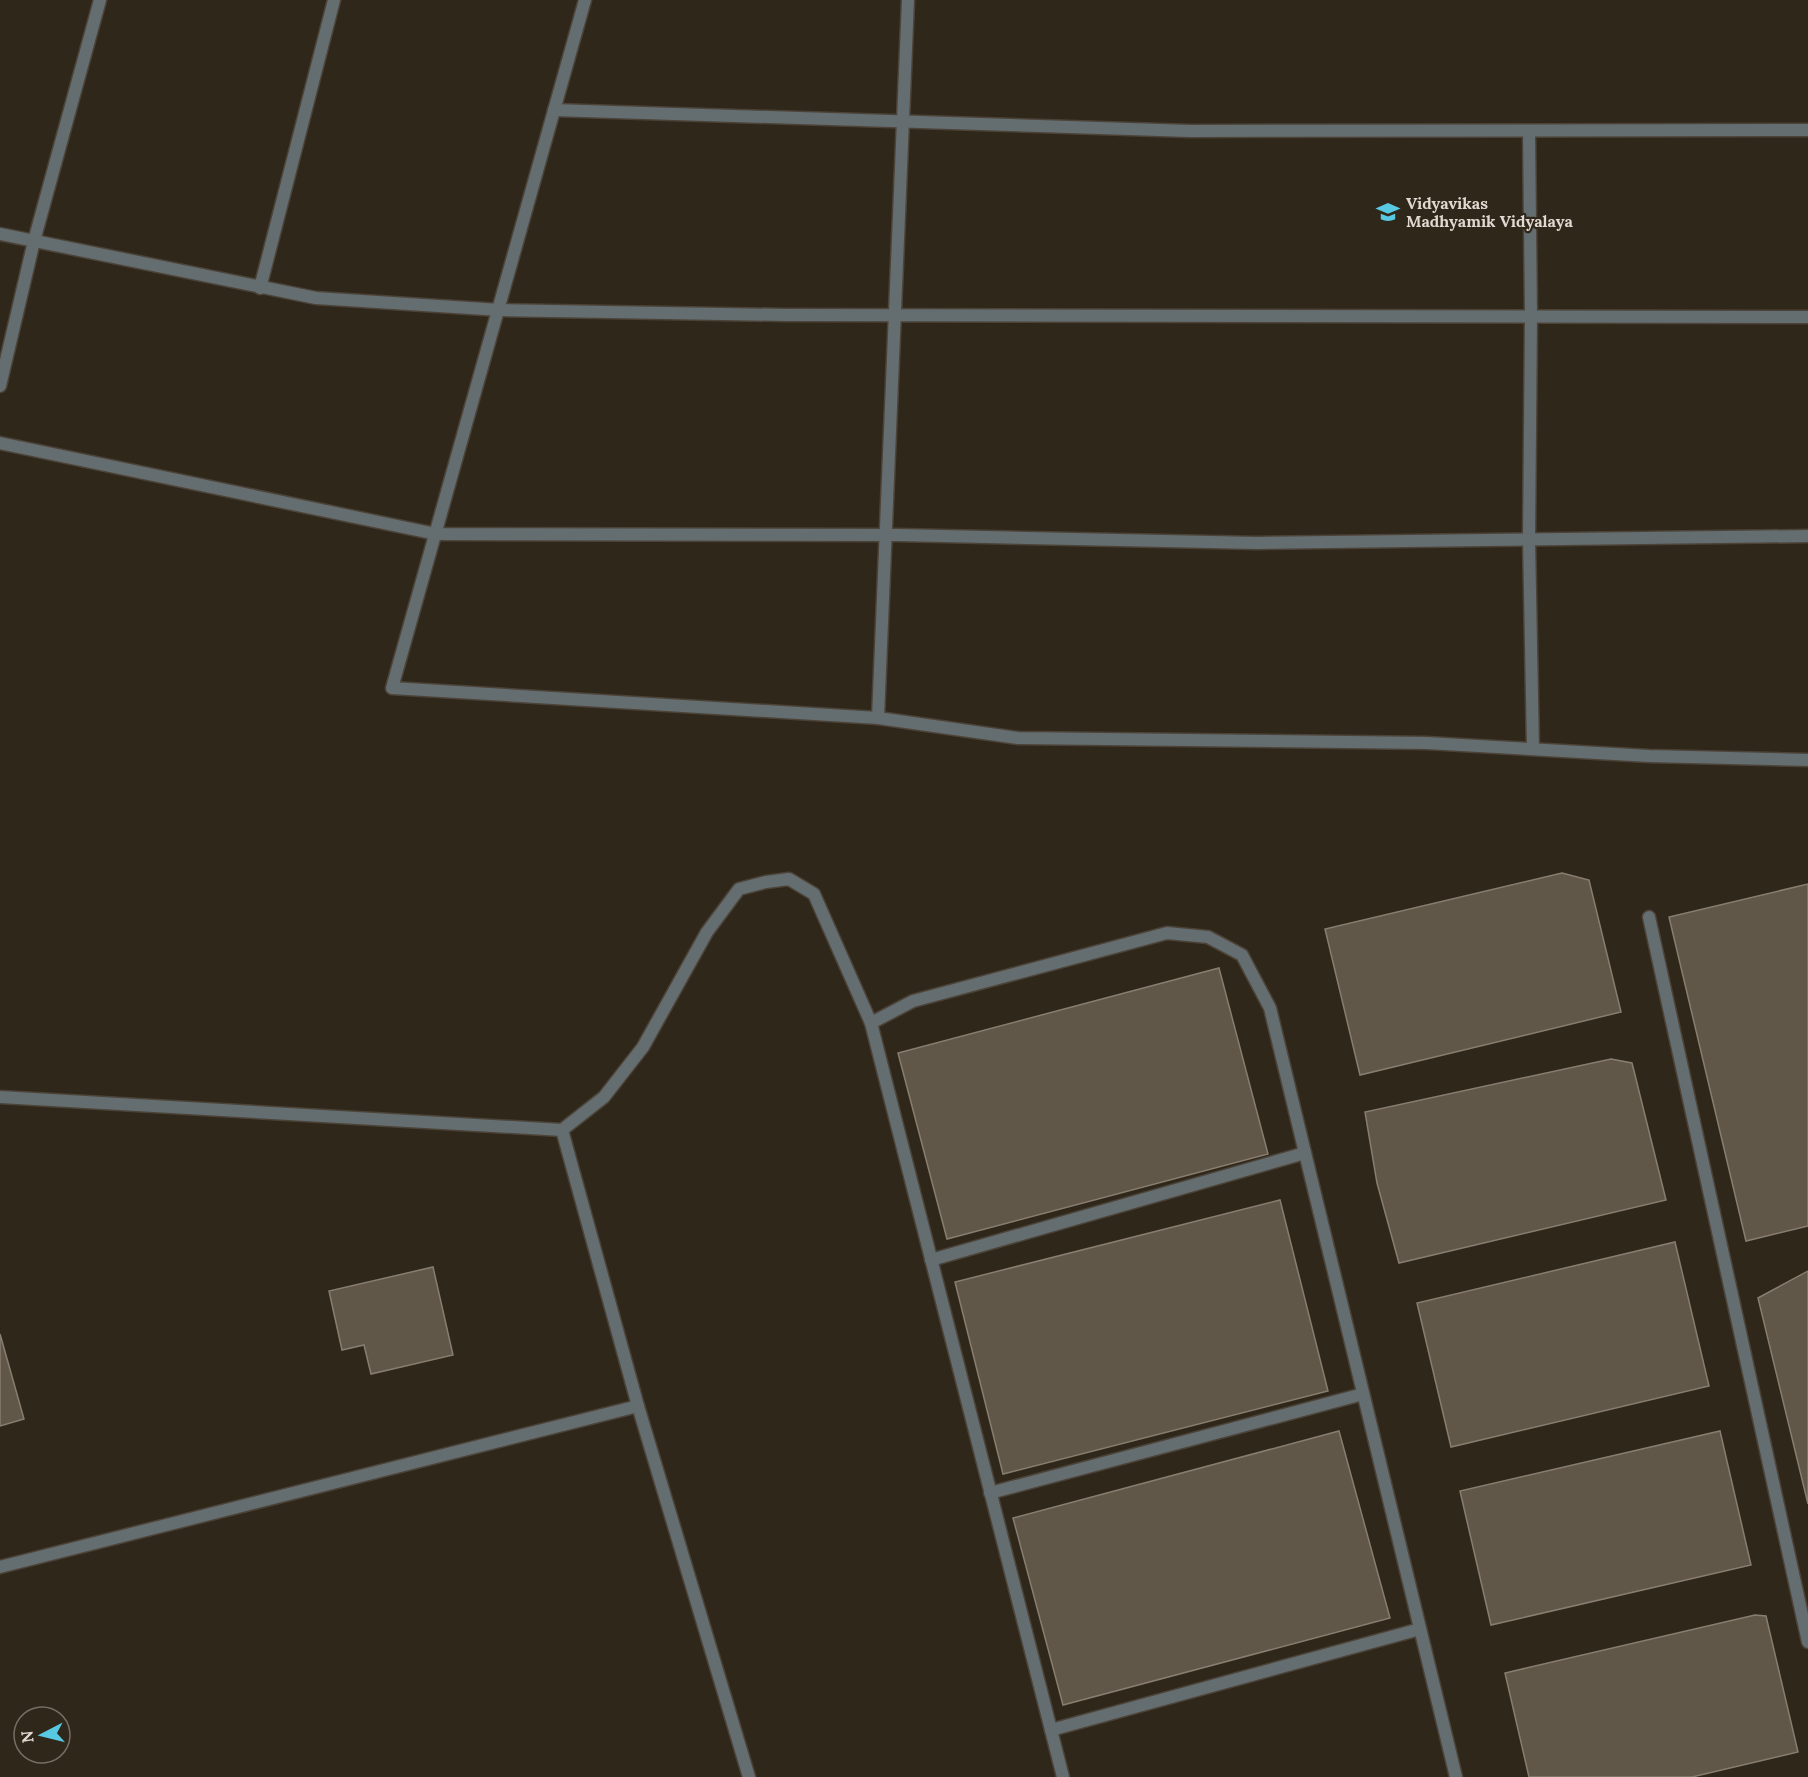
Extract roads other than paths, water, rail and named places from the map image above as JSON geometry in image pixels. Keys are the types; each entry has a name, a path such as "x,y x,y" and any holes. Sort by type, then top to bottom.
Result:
{"street":[{"path":"0,386 34,241 100,0"},
{"path":"260,288 334,0"},
{"path":"585,0 500,310 392,688 878,718 1017,738 1427,743 1649,756 1808,760"},
{"path":"878,718 908,0"},
{"path":"554,110 1190,131 1808,130"},
{"path":"1529,132 1531,316 1529,540 1533,749"},
{"path":"0,234 316,298 500,310 895,315 1808,316"},
{"path":"0,443 436,534 885,535 1256,543 1808,536"},
{"path":"0,1097 562,1130 604,1097 644,1047 707,932 739,889 789,879 814,894 871,1023 1063,1777"},
{"path":"1649,917 1808,1641"},
{"path":"871,1023 913,1001 1167,933 1208,937 1242,955 1270,1008 1455,1777"},
{"path":"562,1130 638,1406 749,1777"},
{"path":"931,1260 1305,1154"},
{"path":"990,1493 1363,1394"},
{"path":"0,1567 638,1406"},
{"path":"1051,1730 1420,1629"}],"place":[{"name":"Vidyavikas Madhyamik Vidyalaya","path":"1388,212"}]}
